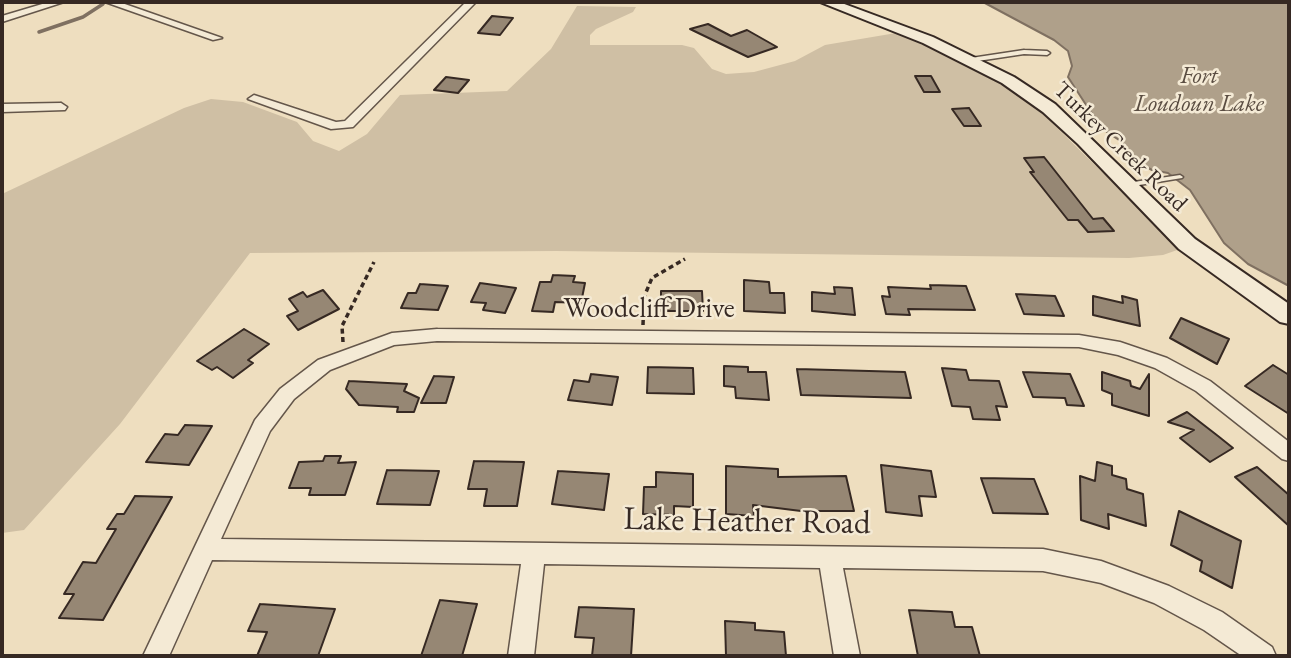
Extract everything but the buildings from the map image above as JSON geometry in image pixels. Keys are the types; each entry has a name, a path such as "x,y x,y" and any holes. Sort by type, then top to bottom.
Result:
{"street":[{"path":"2,19 59,2"},
{"path":"110,2 217,38"},
{"path":"254,99 331,125 349,124 471,2"},
{"name":"Turkey Creek Road","path":"827,2 928,40 971,60 1049,108 1187,244 1289,316"},
{"path":"2,107 61,107"},
{"name":"Woodcliff Drive","path":"156,656 262,426 287,394 324,365 392,339 437,335 1079,341 1120,349 1161,363 1203,386 1289,453"},
{"name":"Lake Heather Road","path":"207,549 1043,560 1101,572 1161,594 1192,610 1263,656"},
{"path":"521,656 534,553"},
{"path":"830,557 847,656"}],"lane":[{"path":"1027,43 1037,52"},
{"path":"971,60 1047,52"},
{"path":"1126,185 1180,177"}],"path":[{"path":"643,337 644,297 648,285 652,278 685,259"},
{"path":"349,354 342,339 342,326 374,262"}],"shaded area":[{"path":"577,6 636,7 633,12 596,29 590,35 590,45 682,45 694,48 712,69 726,74 754,72 795,61 825,45 896,33 936,48 1008,87 1037,108 1180,249 1163,255 1129,258 556,251 250,253 120,424 24,530 2,533 2,194 184,108 211,99 243,102 297,122 313,141 339,151 367,134 400,95 507,91 551,49"}],"water":[{"name":"Fort Loudoun Lake","path":"983,2 1289,2 1289,286 1248,264 1224,243 1190,190 1168,173 1152,170 1130,158 1122,142 1107,132 1068,77 1072,66 1068,51 1054,40"}],"waterway":[{"path":"39,32 83,17 103,4"}]}
